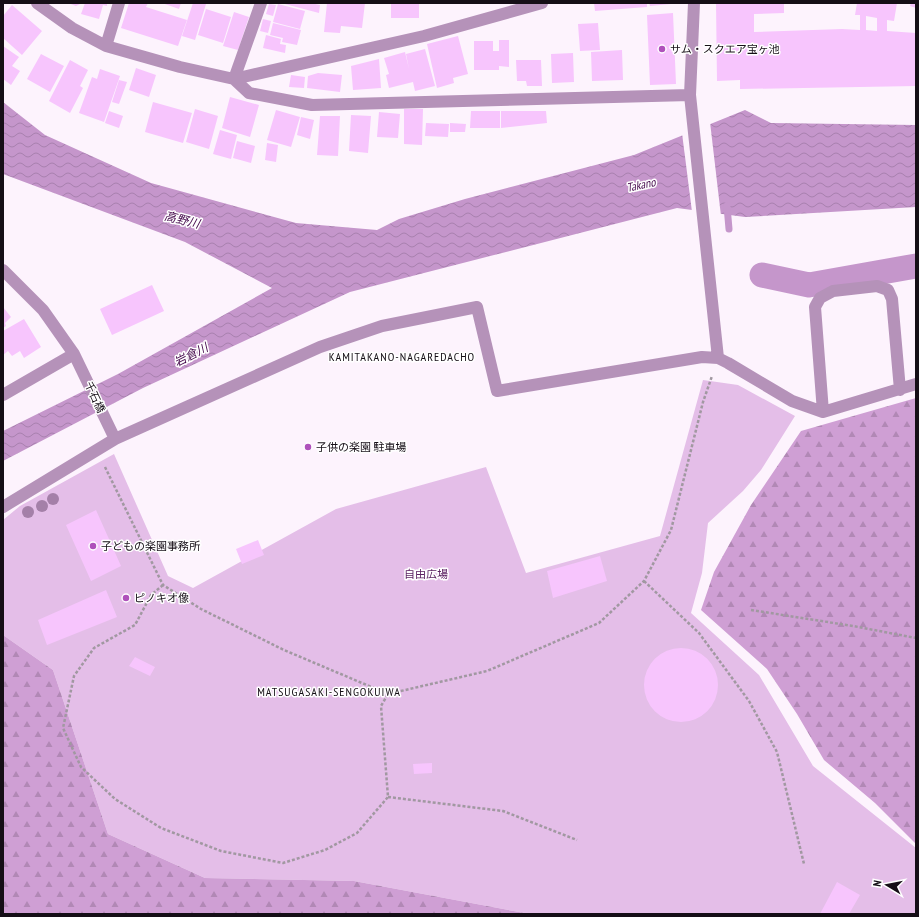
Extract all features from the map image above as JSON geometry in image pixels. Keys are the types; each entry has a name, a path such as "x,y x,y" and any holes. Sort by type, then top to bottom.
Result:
{"street":[{"path":"36,3 72,28 106,46 180,67 234,79 424,36 542,3"},
{"path":"106,46 119,3"},
{"path":"234,79 261,3"},
{"path":"694,3 690,95 718,358"},
{"path":"234,79 249,93 312,105 690,95"},
{"name":"千石橋","path":"3,270 43,310 74,354 114,439"},
{"path":"823,412 815,307 820,298 833,291 877,286 888,290 892,299 900,390"},
{"path":"3,507 114,439 320,347 382,326 477,307 497,392 702,357 718,358 728,362 792,401 823,412 916,384"},
{"path":"3,395 74,354"}],"path":[{"path":"114,439 104,465 162,586 201,609 284,650 388,694 486,671 599,623 644,581 671,530 703,402 718,358"},
{"path":"644,581 699,633 749,701 777,752 804,864"},
{"path":"162,586 151,595 134,625 94,648 74,676 62,728 81,767 115,799 161,828 221,851 282,863 325,850 357,833 388,798 381,706 388,694"},
{"path":"751,610 853,626 916,638"},
{"path":"388,798 503,811 577,840"}],"green space":[{"name":"自由広場","path":"703,380 738,385 795,416 761,470 743,491 708,523 702,573 691,613 759,675 813,766 916,848 916,914 530,914 354,881 205,878 108,834 53,670 3,635 3,520 20,506 114,454 168,576 193,588 336,509 486,467 526,573 660,536"},
{"path":"916,398 916,844 875,803 824,760 797,714 767,669 701,610 714,572 751,505 801,431"},
{"path":"3,635 53,670 108,834 205,878 354,881 530,914 3,914"}],"water":[{"path":"3,102 45,135 151,183 296,223 377,230 399,219 465,199 634,155 745,110 771,123 916,125 916,207 745,217 677,208 350,292 143,388 3,461 3,431 118,374 272,288 185,242 3,174"}],"pier":[{"path":"710,122 721,216 692,212 682,133"}],"building":[{"path":"68,3 82,3 76,6"},
{"path":"85,3 107,3 107,6 103,5 99,19 81,14"},
{"path":"129,3 148,3 146,7 187,20 178,46 121,28"},
{"path":"162,3 181,3 179,9"},
{"path":"193,3 206,4 195,40 182,36"},
{"path":"281,3 311,3 320,5 319,13"},
{"path":"327,3 365,3 362,28 341,26 340,33 324,32"},
{"path":"391,3 419,3 419,18 391,18"},
{"path":"594,3 647,3 647,7 595,11"},
{"path":"649,3 671,3 671,4 650,6"},
{"path":"716,3 784,3 784,13 754,14 754,32 842,29 860,30 860,15 855,15 857,3 897,3 894,21 887,20 887,31 916,33 916,86 740,89 740,80 717,81","holes":["866,16 877,18 877,31 866,30"]},
{"path":"911,3 916,3 916,8 910,6"},
{"path":"269,4 276,5 273,16 266,14"},
{"path":"278,4 305,11 300,29 273,22"},
{"path":"12,5 42,31 22,55 3,38 3,16"},
{"path":"206,9 231,17 223,43 198,35"},
{"path":"234,12 249,17 238,50 223,46"},
{"name":"サム・スクエア宝ヶ池","path":"673,13 676,84 650,85 647,15"},
{"path":"263,19 271,21 268,33 260,31"},
{"path":"273,23 301,30 297,45 282,42 283,38 270,35"},
{"path":"598,23 600,50 580,51 578,24"},
{"path":"266,35 281,39 280,44 286,45 285,53 263,48"},
{"path":"458,36 468,74 453,78 454,83 437,88 427,44"},
{"path":"499,40 509,40 509,67 499,66 499,70 474,70 474,41 493,41 493,51 499,51"},
{"path":"3,46 19,57 12,66 20,71 11,85 3,79"},
{"path":"425,49 435,86 415,91 413,82 389,88 386,75 389,74 384,58 405,52 409,69 406,54"},
{"path":"622,50 623,80 592,81 591,52"},
{"path":"573,53 574,82 552,83 551,54"},
{"path":"41,54 64,66 50,92 27,79"},
{"path":"379,59 381,88 353,90 351,66"},
{"path":"70,60 88,70 80,86 83,88 70,113 49,101"},
{"path":"516,60 541,60 542,86 527,86 526,81 517,81"},
{"path":"136,68 156,75 149,97 129,90"},
{"path":"100,69 120,76 104,122 79,113 92,77 97,79"},
{"path":"318,73 342,75 340,92 307,88 308,76"},
{"path":"291,75 305,77 304,88 289,87"},
{"path":"119,80 127,82 119,104 112,102"},
{"path":"230,97 259,105 250,137 222,128"},
{"path":"153,102 192,113 183,143 145,132"},
{"path":"195,109 218,116 209,149 186,142"},
{"path":"404,109 423,109 422,145 404,144"},
{"path":"276,110 300,117 291,147 267,140"},
{"path":"109,111 123,116 119,128 105,123"},
{"path":"471,111 500,111 500,128 470,128"},
{"path":"501,111 546,111 547,123 501,128"},
{"path":"379,112 400,114 398,138 377,137"},
{"path":"351,115 371,116 368,153 349,151"},
{"path":"320,116 340,116 338,156 317,155"},
{"path":"301,117 314,120 310,139 297,135"},
{"path":"426,123 449,124 448,137 425,136"},
{"path":"450,123 466,124 465,132 450,132"},
{"path":"220,130 237,135 231,159 213,154"},
{"path":"237,141 255,146 251,163 233,158"},
{"path":"267,143 278,145 276,162 265,160"},
{"path":"152,285 164,311 112,335 100,309"},
{"path":"3,307 11,317 5,323 6,326 3,328"},
{"path":"24,319 41,347 24,358 20,351 12,356 8,351 3,355 3,331"},
{"name":"子どもの楽園事務所","path":"96,510 121,566 91,581 66,525"},
{"path":"258,540 264,555 242,564 236,549"},
{"path":"600,556 607,581 553,598 547,571"},
{"path":"106,590 117,617 47,645 38,620"},
{"path":"681,648 695,651 707,659 715,671 718,685 715,699 707,711 695,719 681,722 667,719 655,711 647,699 644,685 647,671 655,659 667,651"},
{"path":"135,657 155,667 150,676 129,666"},
{"path":"432,763 432,773 414,774 413,764"},
{"path":"837,882 860,895 849,914 820,914"}],"waterway":[{"path":"727,206 729,229"},
{"path":"762,275 809,285 916,266"}],"place":[{"name":"サム・スクエア宝ヶ池","path":"662,49"},
{"name":"子供の楽園 駐車場","path":"308,447"},
{"name":"子どもの楽園事務所","path":"93,546"},
{"name":"ピノキオ像","path":"126,598"}],"district":[{"name":"KAMITAKANO-NAGAREDACHO","path":"402,357"},
{"name":"MATSUGASAKI-SENGOKUIWA","path":"329,692"}],"water label":[{"name":"Takano","path":"641,185"},
{"name":"高野川","path":"182,220"},
{"name":"岩倉川","path":"191,355"}]}
